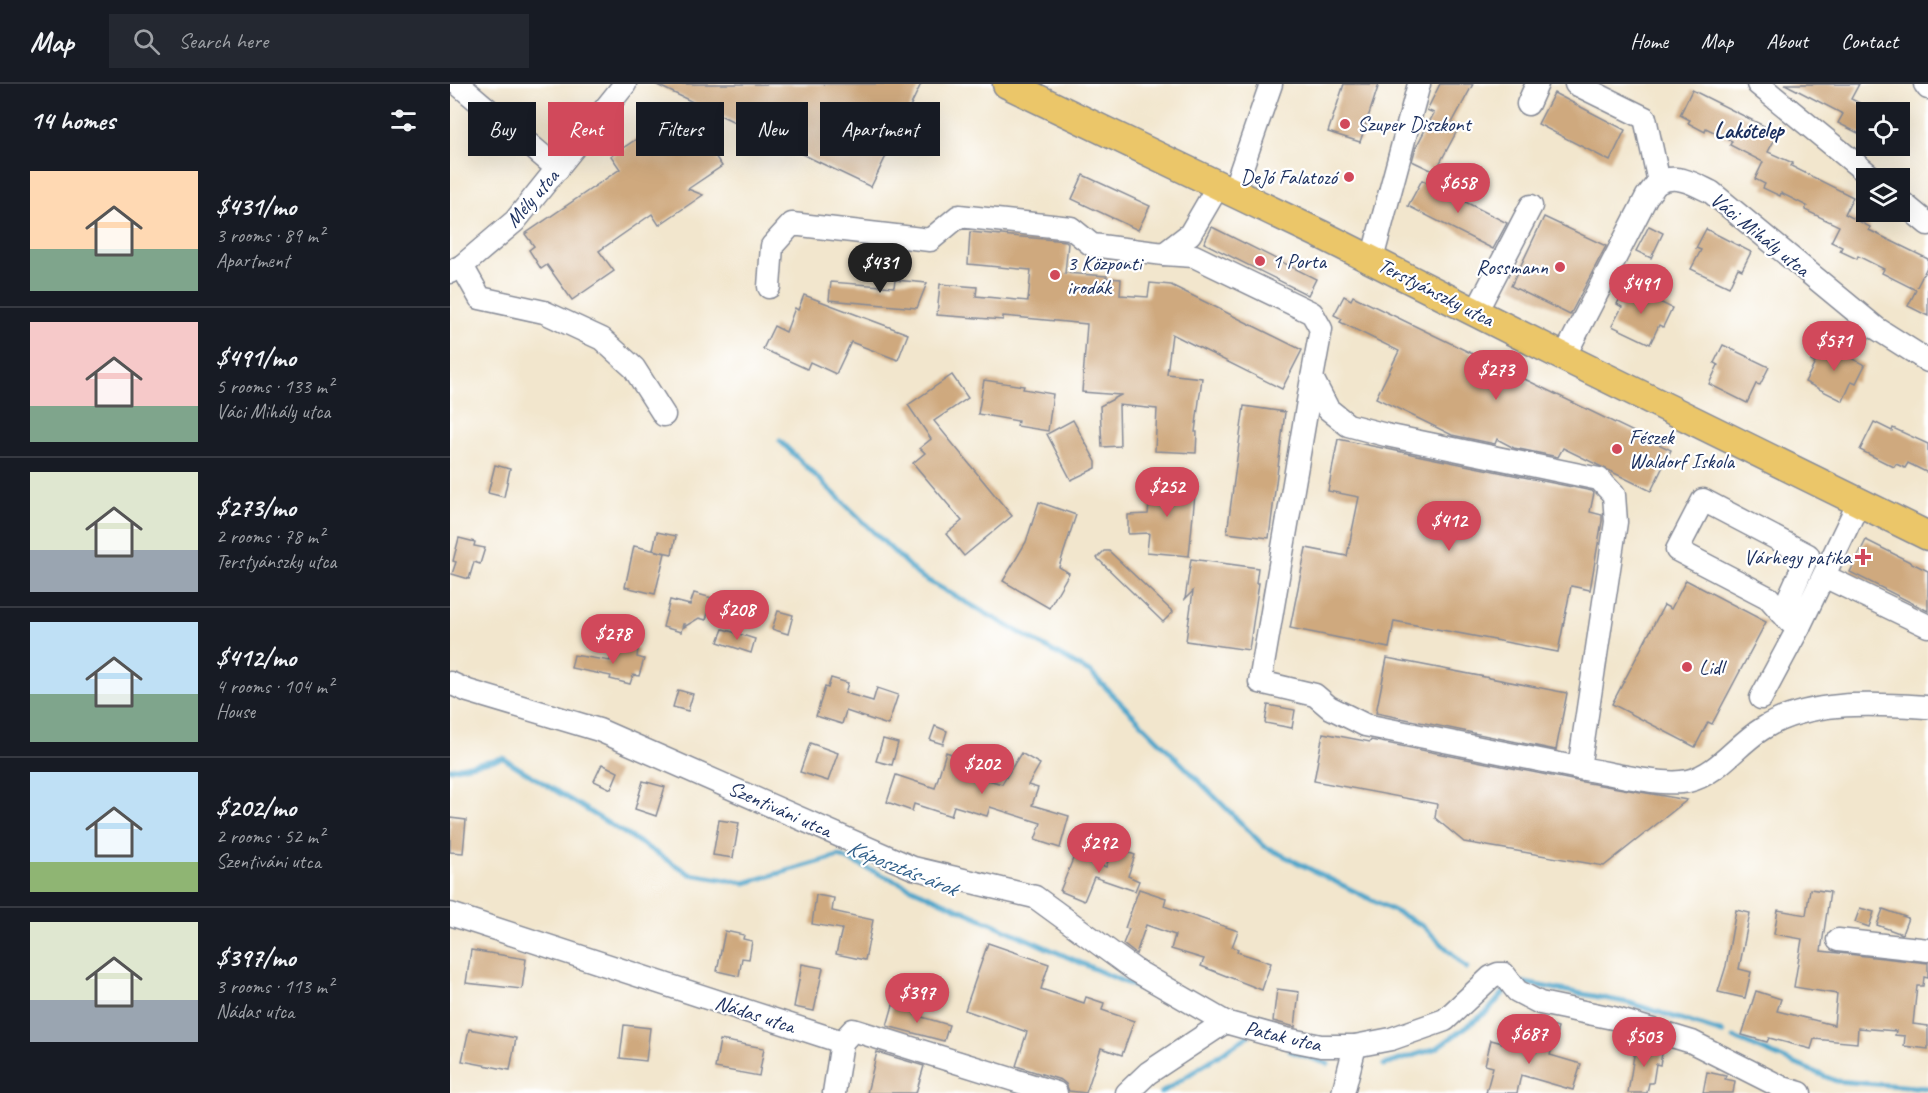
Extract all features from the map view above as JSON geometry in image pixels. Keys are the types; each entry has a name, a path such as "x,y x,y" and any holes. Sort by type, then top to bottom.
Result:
{"main road":[{"name":"Terstyánszky utca","path":"1025,88 1928,536"}],"street":[{"path":"458,84 558,169"},
{"name":"Mély utca","path":"456,269 514,221 625,84"},
{"path":"1164,254 1190,234 1225,189 1271,84"},
{"path":"1372,259 1419,84"},
{"path":"1564,357 1647,196 1659,182 1645,118 1576,84"},
{"path":"1758,84 1861,168"},
{"path":"1924,84 1928,88"},
{"name":"Váci Mihály utca","path":"1659,182 1672,178 1689,182 1711,192 1876,328 1928,361"},
{"path":"1476,312 1531,206"},
{"path":"1910,209 1928,224"},
{"path":"769,287 772,246 792,224 930,240 959,216 1071,228 1092,245 1194,256 1312,313 1322,329 1260,682 1315,695 1329,706 1365,725 1579,768 1669,783 1702,777 1762,729 1784,718 1837,707 1877,705 1928,707"},
{"path":"456,269 480,298 544,312 602,339 634,368 663,415"},
{"path":"1312,378 1328,409 1348,425 1599,479 1614,495 1616,522 1579,768"},
{"path":"1761,698 1790,620 1808,555 1703,500 1677,550 1769,598 1790,620"},
{"path":"1790,620 1824,576 1859,502"},
{"path":"1824,576 1928,626"},
{"name":"Szentiváni utca","path":"450,683 468,692 599,730 913,868 1035,897 1135,970 1225,1022"},
{"name":"Nádas utca","path":"450,914 842,1042"},
{"path":"1838,940 1928,950"},
{"name":"Patak utca","path":"1126,1093 1148,1073 1225,1022 1321,1046 1355,1046 1391,1039 1445,1020 1491,977 1498,974 1504,974 1517,991 1540,1003 1613,1018 1692,1042 1783,1088 1800,1093"},
{"path":"834,1093 842,1042 853,1030 1056,1093"},
{"path":"1343,1093 1355,1046"}],"building":[{"path":"655,84 921,84 912,102 820,102 820,156 886,156 871,187 806,156 808,156 808,102 736,102 736,123 724,117 724,102 693,102"},
{"path":"1344,84 1379,84 1360,142 1328,132"},
{"path":"1440,84 1473,84 1452,123 1459,127 1435,172 1412,161 1416,147 1434,113 1427,110"},
{"path":"1785,84 1859,84 1851,99 1857,102 1856,132 1838,123 1843,114"},
{"path":"1692,90 1778,133 1768,152 1793,163 1791,166 1853,197 1845,214 1856,220 1856,222 1870,227 1869,230 1928,259 1928,316 1908,306 1916,290 1882,273 1884,269 1858,256 1857,259 1840,251 1842,247 1831,242 1839,226 1805,210 1807,206 1781,193 1780,196 1763,188 1765,184 1755,179 1763,162 1730,145 1732,141 1706,128 1705,132 1688,123 1690,120 1680,115"},
{"path":"1554,93 1625,130 1610,161 1538,124"},
{"path":"636,139 636,156 715,156 722,166 688,189 703,195 659,225 652,214 599,251 614,271 572,300 547,265 541,269 529,250 534,246 525,234 620,169 611,156 624,156 624,147"},
{"path":"1083,175 1150,206 1138,230 1072,199"},
{"path":"1422,180 1507,223 1493,249 1408,206"},
{"name":"Rossmann","path":"1544,217 1606,246 1570,315 1511,286"},
{"path":"1649,226 1663,233 1651,258 1636,251"},
{"name":"1 Porta","path":"1212,227 1316,279 1308,295 1204,243"},
{"path":"1706,229 1751,252 1742,270 1738,268 1729,287 1691,269 1701,250 1696,248"},
{"path":"970,232 1066,241 1068,243 1065,273 1121,279 1120,295 1148,297 1150,283 1171,285 1302,350 1282,389 1172,334 1167,374 1202,378 1195,432 1197,432 1196,453 1155,451 1157,409 1119,405 1120,446 1102,447 1100,406 1121,395 1082,392 1087,324 1003,316 1003,320 937,315 940,284 977,287 976,296 1028,301 1031,270 968,264"},
{"path":"895,280 927,283 917,308 829,300 831,282 894,287"},
{"path":"1627,286 1672,308 1663,327 1659,325 1650,344 1612,326 1622,307 1617,304"},
{"path":"804,295 908,334 898,360 851,342 836,374 810,362 807,369 763,349 774,326 786,332 795,308 798,310"},
{"path":"1344,296 1351,300 1353,296 1671,450 1651,491 1563,448 1558,457 1514,448 1497,439 1495,444 1452,435 1376,398 1399,351 1340,322 1342,319 1334,315"},
{"path":"1820,343 1865,365 1856,383 1852,381 1843,401 1805,382 1815,363 1811,361"},
{"path":"1723,345 1769,367 1760,385 1756,384 1747,403 1709,384 1718,365 1714,363"},
{"path":"952,375 968,398 934,421 1012,516 964,556 946,534 962,521 913,463 925,453 920,448 931,439 908,405"},
{"path":"984,380 1024,386 1023,389 1053,394 1048,431 1017,426 1018,421 978,414"},
{"path":"1244,406 1285,412 1269,538 1227,533"},
{"path":"1073,420 1096,462 1096,468 1071,480 1047,434"},
{"path":"1874,422 1928,444 1928,473 1908,463 1905,468 1896,464 1894,467 1860,450"},
{"path":"1338,439 1592,491 1594,493 1590,512 1602,515 1602,521 1590,590 1571,586 1558,652 1394,621 1389,648 1290,628 1306,548 1347,556 1359,497 1328,491"},
{"path":"495,465 510,469 504,497 488,493"},
{"path":"1152,479 1196,484 1189,556 1147,552 1149,533 1128,534 1128,515 1148,514"},
{"path":"1039,502 1076,515 1059,567 1069,573 1049,608 1003,581 1026,542"},
{"path":"657,532 676,536 672,554 653,550"},
{"path":"459,538 475,542 474,546 485,548 480,564 474,562 469,579 452,574"},
{"path":"1866,540 1928,571 1928,611 1850,572"},
{"path":"634,546 665,553 655,594 625,587"},
{"path":"1104,551 1109,551 1173,612 1163,622 1097,558"},
{"path":"1191,559 1258,568 1256,583 1259,583 1249,650 1186,641 1193,591 1185,599"},
{"name":"Lidl","path":"1686,580 1766,622 1712,724 1708,722 1695,747 1612,704 1664,605 1671,609"},
{"path":"694,593 712,598 708,610 711,611 706,620 699,618 684,627 685,624 683,624 681,632 663,627 670,600 690,605"},
{"path":"778,611 793,615 788,634 772,629"},
{"path":"723,629 755,639 751,653 718,642"},
{"path":"619,644 638,649 637,657 644,659 639,676 633,675 630,684 610,679 611,676 571,668 574,655 610,661 612,652 617,653"},
{"path":"1387,658 1567,693 1556,750 1376,713"},
{"path":"831,678 848,683 845,693 873,701 877,688 898,695 888,725 846,711 842,724 816,716 825,687 828,688"},
{"path":"678,690 693,694 688,711 673,707"},
{"path":"1268,705 1295,710 1292,728 1265,723"},
{"path":"935,726 947,731 943,744 930,740"},
{"path":"1323,733 1370,742 1371,740 1577,781 1687,800 1604,866 1464,842 1435,818 1437,804 1314,781"},
{"path":"883,739 898,743 892,765 876,761"},
{"path":"810,743 838,753 828,781 800,772"},
{"path":"946,752 969,760 965,773 1002,784 1021,753 1040,764 1028,785 1038,788 1032,805 1069,816 1060,848 1035,840 1041,823 990,807 987,816 954,806 951,816 914,804 912,811 887,802 896,775 935,788"},
{"path":"602,764 618,772 611,789 594,781"},
{"path":"643,781 665,787 656,816 635,809"},
{"path":"450,818 466,820 463,853 450,852"},
{"path":"719,820 739,823 733,858 713,855"},
{"path":"1113,847 1135,855 1128,876 1139,881 1135,891 1094,877 1084,901 1060,891 1075,854 1106,867"},
{"path":"1139,889 1166,898 1164,906 1238,931 1232,947 1238,949 1237,952 1271,963 1262,990 1201,966 1204,959 1171,949 1175,935 1146,925 1136,954 1123,944 1129,929 1125,928"},
{"path":"1810,889 1830,892 1821,951 1928,963 1928,978 1924,977 1923,986 1917,986 1913,1024 1928,1026 1928,1049 1904,1046 1905,1036 1895,1035 1896,1031 1858,1028 1857,1043 1814,1039 1811,1049 1769,1038 1767,1042 1742,1035 1756,991 1781,999 1777,1011 1834,1025 1837,994 1794,987 1802,939 1774,934 1778,910 1806,915"},
{"path":"816,895 834,898 832,911 873,920 865,960 836,954 842,929 812,924"},
{"path":"1860,908 1874,912 1869,927 1855,922"},
{"path":"1883,909 1908,918 1902,934 1877,925"},
{"path":"1736,910 1750,913 1739,969 1751,972 1745,998 1718,992 1726,966"},
{"path":"725,931 744,935 743,939 752,941 749,959 742,958 739,976 717,971"},
{"path":"988,943 1049,964 1041,989 1084,1003 1086,997 1104,1003 1102,1010 1134,1021 1122,1055 1101,1048 1086,1093 1069,1091 1061,1080 1016,1066 1027,1032 965,1010"},
{"path":"471,950 526,959 522,989 466,983"},
{"path":"802,964 823,968 814,1011 794,1007"},
{"path":"1277,989 1299,992 1295,1027 1273,1021"},
{"path":"893,1005 916,1012 915,1015 949,1025 944,1041 887,1026"},
{"path":"1545,1024 1558,1028 1550,1055 1581,1064 1573,1090 1521,1075 1517,1093 1486,1093 1493,1067 1485,1065 1491,1040 1536,1052"},
{"path":"624,1025 650,1028 646,1061 620,1058"},
{"path":"469,1029 516,1038 510,1070 462,1061"},
{"path":"720,1040 764,1048 759,1076 715,1068"},
{"path":"1636,1043 1663,1048 1660,1065 1656,1064 1653,1083 1649,1083 1647,1093 1628,1093"},
{"path":"877,1052 924,1066 916,1093 867,1093"},
{"path":"1707,1072 1726,1076 1725,1079 1735,1081 1733,1093 1703,1093"}],"waterway":[{"path":"780,441 918,575 1091,673 1264,846 1422,925 1467,968"},
{"name":"Káposztás-árok","path":"450,769 503,758 690,874 745,883 839,856 1165,1000"},
{"path":"1520,982 1630,1003 1723,1033"},
{"path":"1384,1065 1437,1048 1488,1011 1506,990"},
{"path":"1161,1093 1248,1036"},
{"path":"1734,1038 1836,1081 1928,1088"},
{"path":"1290,1051 1328,1064"}],"place":[{"name":"Szuper Diszkont","path":"1345,124"},
{"name":"DeJó Falatozó","path":"1349,177"},
{"name":"1 Porta","path":"1260,261"},
{"name":"Rossmann","path":"1560,267"},
{"name":"3 Központi irodák","path":"1055,275"},
{"name":"Fészek Waldorf Iskola","path":"1617,449"},
{"name":"Várhegy patika","path":"1863,557"},
{"name":"Lidl","path":"1687,667"}],"district":[{"name":"Lakótelep","path":"1749,131"}]}
